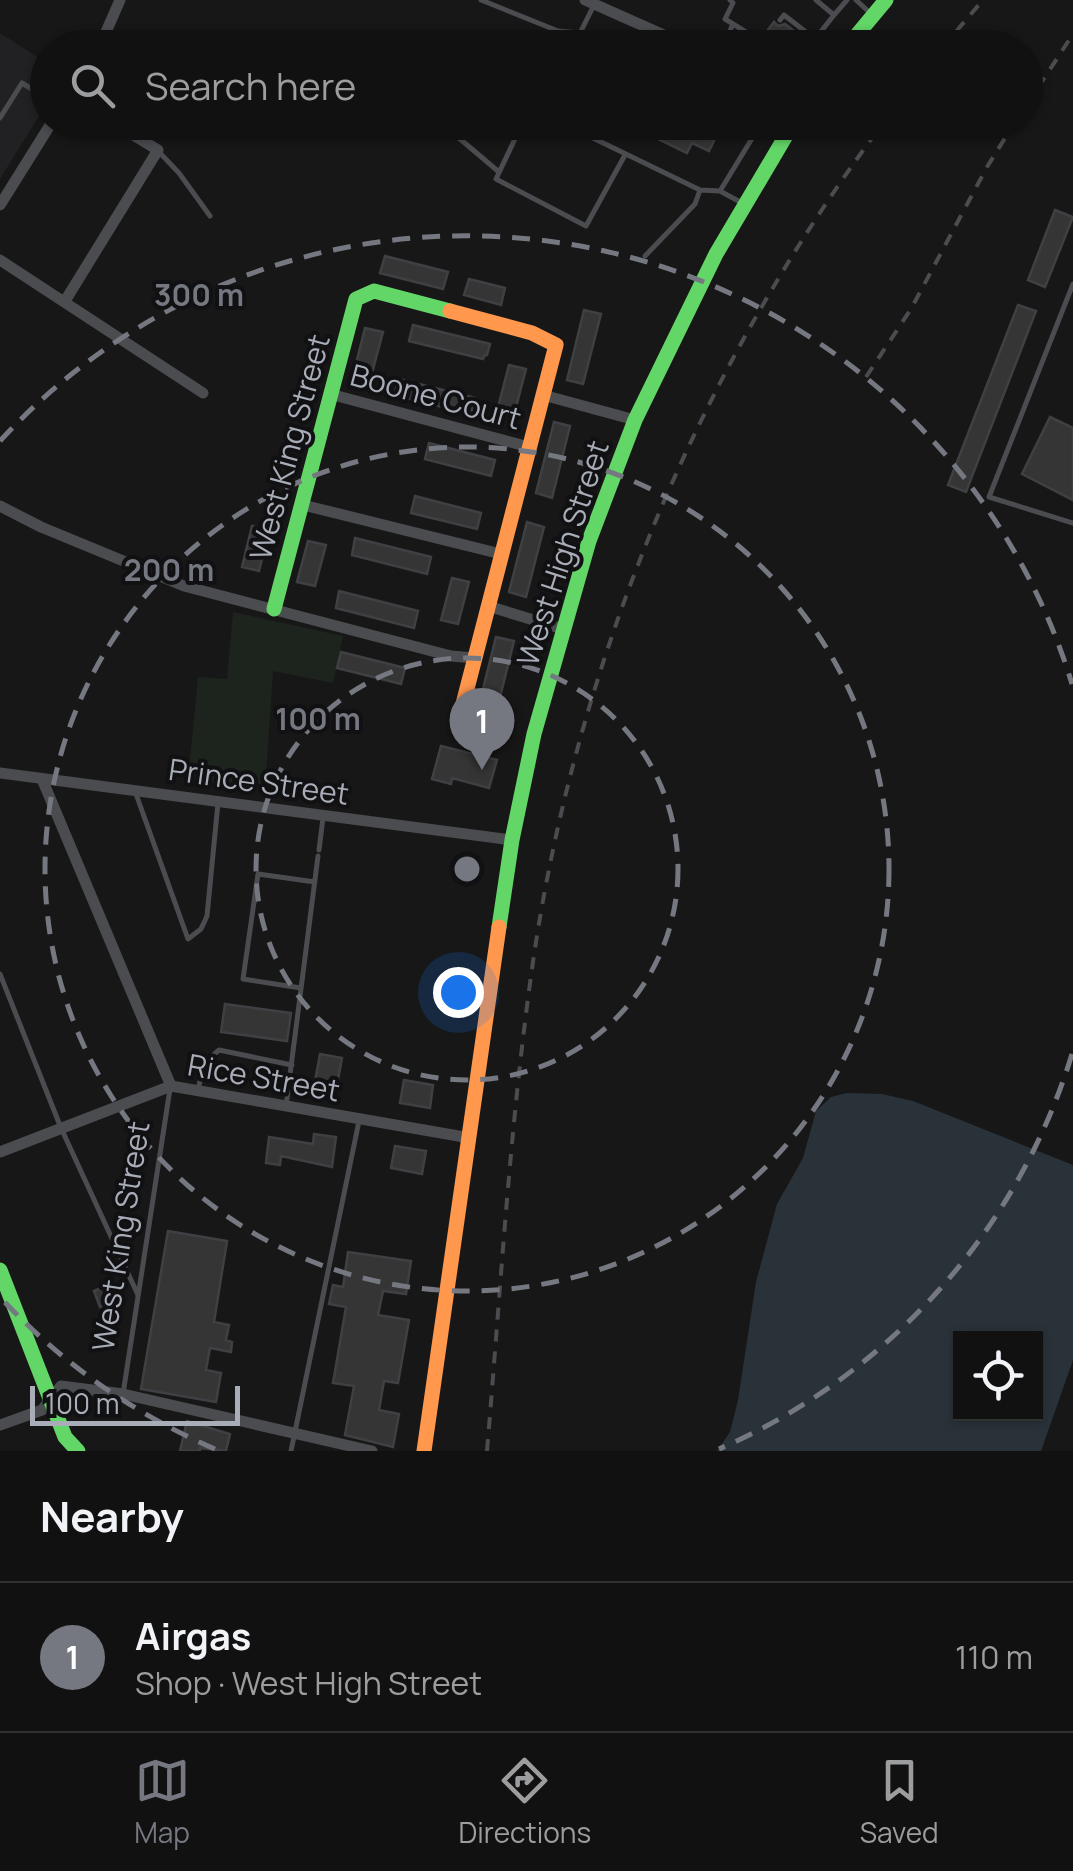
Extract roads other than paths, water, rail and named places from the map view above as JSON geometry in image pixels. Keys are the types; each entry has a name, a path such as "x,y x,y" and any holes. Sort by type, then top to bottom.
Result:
{"main road":[{"path":"861,30 886,0"},
{"name":"West High Street","path":"424,1451 512,840 534,734 589,541 636,420 716,254 783,140"},
{"name":"West King Street","path":"274,609 356,299 374,291 532,333 556,345 542,395"},
{"path":"462,704 542,395"},
{"path":"0,1270 65,1437 78,1451"}],"street":[{"path":"107,30 120,0"},
{"path":"590,2 652,30"},
{"path":"0,206 41,140"},
{"path":"65,301 158,150 142,140"},
{"path":"0,260 203,393"},
{"name":"Boone Court","path":"330,394 529,447"},
{"path":"542,395 636,420"},
{"path":"303,505 502,554"},
{"path":"0,506 184,586 450,656 474,658"},
{"path":"488,606 563,629"},
{"name":"Prince Street","path":"0,773 512,840"},
{"path":"42,779 171,1086"},
{"name":"Rice Street","path":"0,1152 171,1086 470,1138"},
{"path":"0,1425 42,1410 61,1386 122,1394 372,1451"}],"lane":[{"path":"481,0 556,30"},
{"path":"730,0 733,3 726,20 746,30"},
{"path":"816,0 834,15"},
{"path":"822,30 847,0"},
{"path":"856,0 873,15"},
{"path":"581,30 590,2"},
{"path":"780,20 784,14 801,30"},
{"path":"731,30 734,24"},
{"path":"0,118 22,84 30,89"},
{"path":"461,140 499,172"},
{"path":"514,140 496,179 586,226 624,155"},
{"path":"595,140 700,190 720,190 744,205"},
{"path":"720,190 753,140"},
{"path":"158,150 180,173 210,216"},
{"path":"645,256 695,204 700,190"},
{"path":"1073,284 989,497 1073,523"},
{"path":"134,790 188,940 201,928 206,916 218,800"},
{"path":"286,1106 324,814"},
{"path":"301,988 243,979 258,874 315,882"},
{"path":"0,974 61,1128 138,1295"},
{"path":"198,1091 203,1067 219,1050 292,1065"},
{"name":"West King Street","path":"122,1394 171,1086"},
{"path":"291,1451 360,1118"}],"railway":[{"path":"957,30 983,0"},
{"path":"1043,80 1073,34"},
{"path":"487,1451 512,1141 534,955 554,843 582,732 616,624 657,517 705,413 758,312 818,215 871,140"},
{"path":"866,377 911,309 1004,140"}],"place":[{"name":"Airgas","path":"482,770"}]}
